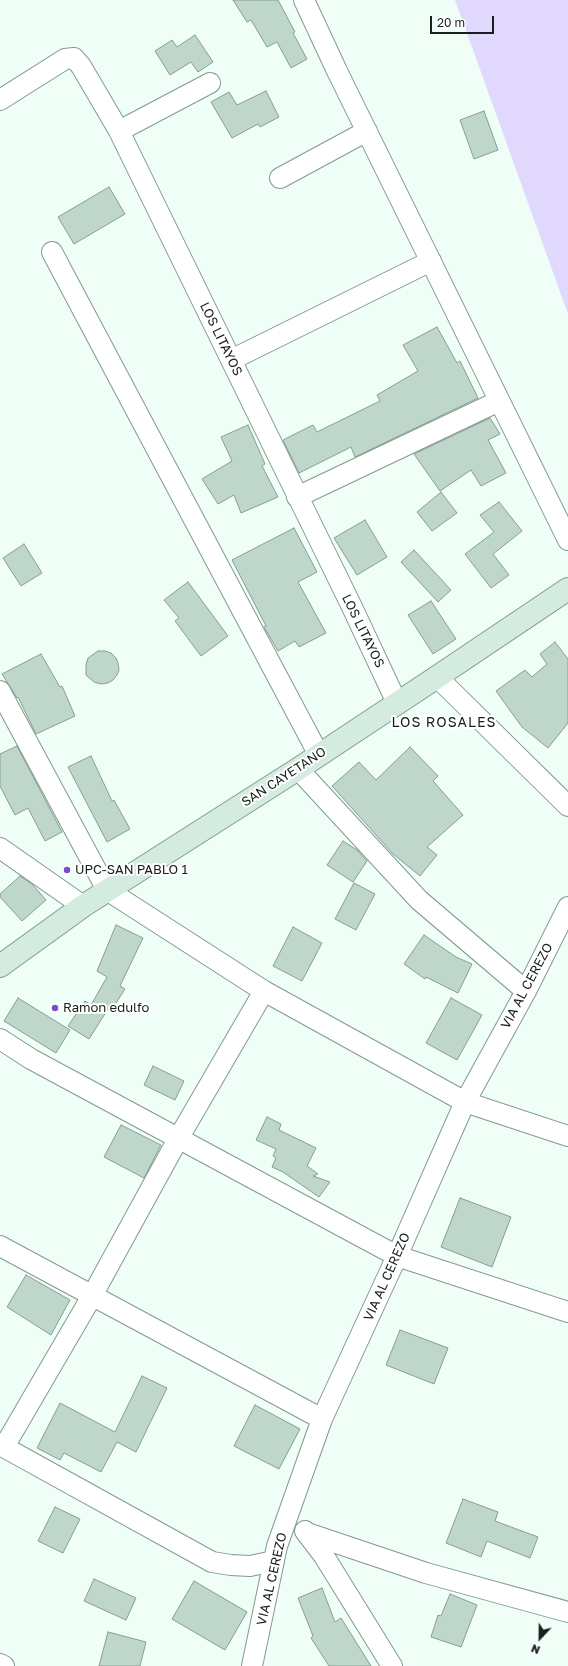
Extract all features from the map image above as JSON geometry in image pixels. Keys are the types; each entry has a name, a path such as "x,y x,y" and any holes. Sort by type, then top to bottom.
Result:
{"main road":[{"name":"SAN CAYETANO","path":"0,966 107,890 298,769 568,589"}],"street":[{"path":"304,0 568,540"},
{"name":"LOS LITAYOS","path":"0,100 65,58 74,58 81,66 119,131 397,703"},
{"path":"119,131 210,83"},
{"path":"280,178 367,131"},
{"path":"52,252 319,754"},
{"path":"231,360 431,261"},
{"path":"297,497 499,401"},
{"path":"438,677 568,806"},
{"path":"0,691 107,890 264,991 465,1102 568,1136"},
{"path":"298,769 419,900 526,991"},
{"path":"0,848 83,906"},
{"name":"VIA AL CEREZO","path":"252,1666 274,1561 290,1509 322,1419 397,1256 465,1102 526,991 568,907"},
{"path":"264,991 178,1138 92,1296 2,1446 212,1562 250,1566 274,1561"},
{"path":"0,1039 31,1059 397,1256 568,1312"},
{"path":"0,1246 322,1419"},
{"path":"290,1509 328,1563 392,1666"},
{"path":"307,1533 426,1573 568,1612"},
{"path":"0,1664 4,1666"}],"shaded area":[{"path":"455,0 568,0 568,314"}],"building":[{"path":"233,0 278,0 307,59 291,68 277,42 267,47 251,20 247,22"},
{"path":"195,35 213,62 198,72 191,62 170,75 155,51 172,40 177,47"},
{"path":"266,91 279,117 260,127 258,124 232,138 211,102 229,92 237,105"},
{"path":"484,111 498,150 474,159 460,120"},
{"path":"109,187 125,214 74,244 58,217"},
{"path":"437,327 457,363 460,361 478,398 355,457 351,447 299,473 283,440 313,425 317,432 380,401 377,395 418,371 403,345"},
{"path":"490,418 500,434 488,440 506,473 481,486 471,470 440,491 414,454"},
{"path":"248,425 265,464 262,466 278,497 241,513 234,495 218,504 202,479 232,461 221,437"},
{"path":"441,492 457,513 432,531 417,512"},
{"path":"499,502 522,531 493,554 509,575 491,588 465,554 494,532 480,515"},
{"path":"365,520 387,557 357,575 334,538"},
{"path":"294,528 317,572 298,582 326,633 299,647 295,641 278,651 264,627 266,626 232,560"},
{"path":"24,544 42,573 21,586 3,558"},
{"path":"414,550 451,590 438,602 401,562"},
{"path":"188,582 228,636 201,656 175,621 179,618 164,600"},
{"path":"431,601 456,639 433,654 408,615"},
{"path":"555,642 568,659 568,723 548,748 522,727 496,691 525,670 532,677 547,664 540,654"},
{"path":"98,651 111,653 116,658 118,663 119,670 117,675 108,683 101,684 94,682 86,675 88,658"},
{"path":"41,654 60,687 62,686 75,716 36,734 18,697 17,698 2,674"},
{"path":"17,746 62,832 45,841 28,808 15,815 0,786 0,754"},
{"path":"410,747 438,776 433,781 463,815 427,847 437,855 420,876 393,854 332,786 359,762 376,780"},
{"path":"91,756 112,801 114,800 130,829 107,842 68,767"},
{"path":"343,841 357,850 367,861 353,882 327,865"},
{"path":"20,876 32,884 46,900 22,921 0,897 0,894"},
{"path":"354,883 375,894 356,930 335,919"},
{"path":"116,925 143,938 120,986 125,989 111,1011 108,1009 89,1039 68,1026 85,1001 91,1005 107,977 97,971"},
{"path":"293,927 322,943 302,981 273,966"},
{"path":"424,935 456,957 472,964 458,993 426,977 425,979 404,964"},
{"path":"18,998 70,1030 56,1053 4,1021"},
{"path":"451,998 482,1015 457,1060 426,1043"},
{"path":"153,1066 184,1081 175,1100 144,1085"},
{"path":"267,1117 281,1124 279,1130 316,1148 307,1166 318,1174 313,1176 330,1182 319,1197 283,1172 272,1167 276,1158 273,1156 276,1149 256,1140"},
{"path":"121,1125 161,1145 144,1178 104,1157"},
{"path":"460,1198 511,1217 492,1267 441,1247"},
{"path":"26,1275 70,1300 51,1335 7,1307"},
{"path":"400,1330 448,1348 434,1384 386,1365"},
{"path":"142,1376 167,1388 136,1452 117,1442 101,1472 64,1453 60,1460 37,1448 60,1403 115,1432"},
{"path":"255,1405 300,1429 279,1469 234,1446"},
{"path":"463,1499 498,1512 495,1521 538,1537 530,1558 487,1541 481,1557 446,1543"},
{"path":"55,1507 80,1519 63,1553 38,1541"},
{"path":"94,1579 136,1598 126,1620 84,1601"},
{"path":"194,1581 247,1612 225,1650 172,1619"},
{"path":"322,1588 335,1622 341,1618 371,1666 329,1666 311,1638 313,1636 298,1598"},
{"path":"450,1594 477,1605 461,1647 431,1637 438,1615 441,1616"},
{"path":"108,1632 146,1642 140,1666 99,1666"}],"place":[{"name":"UPC-SAN PABLO 1","path":"67,870"},
{"name":"Ramon edulfo","path":"55,1008"}],"district":[{"name":"LOS ROSALES","path":"444,723"}]}
